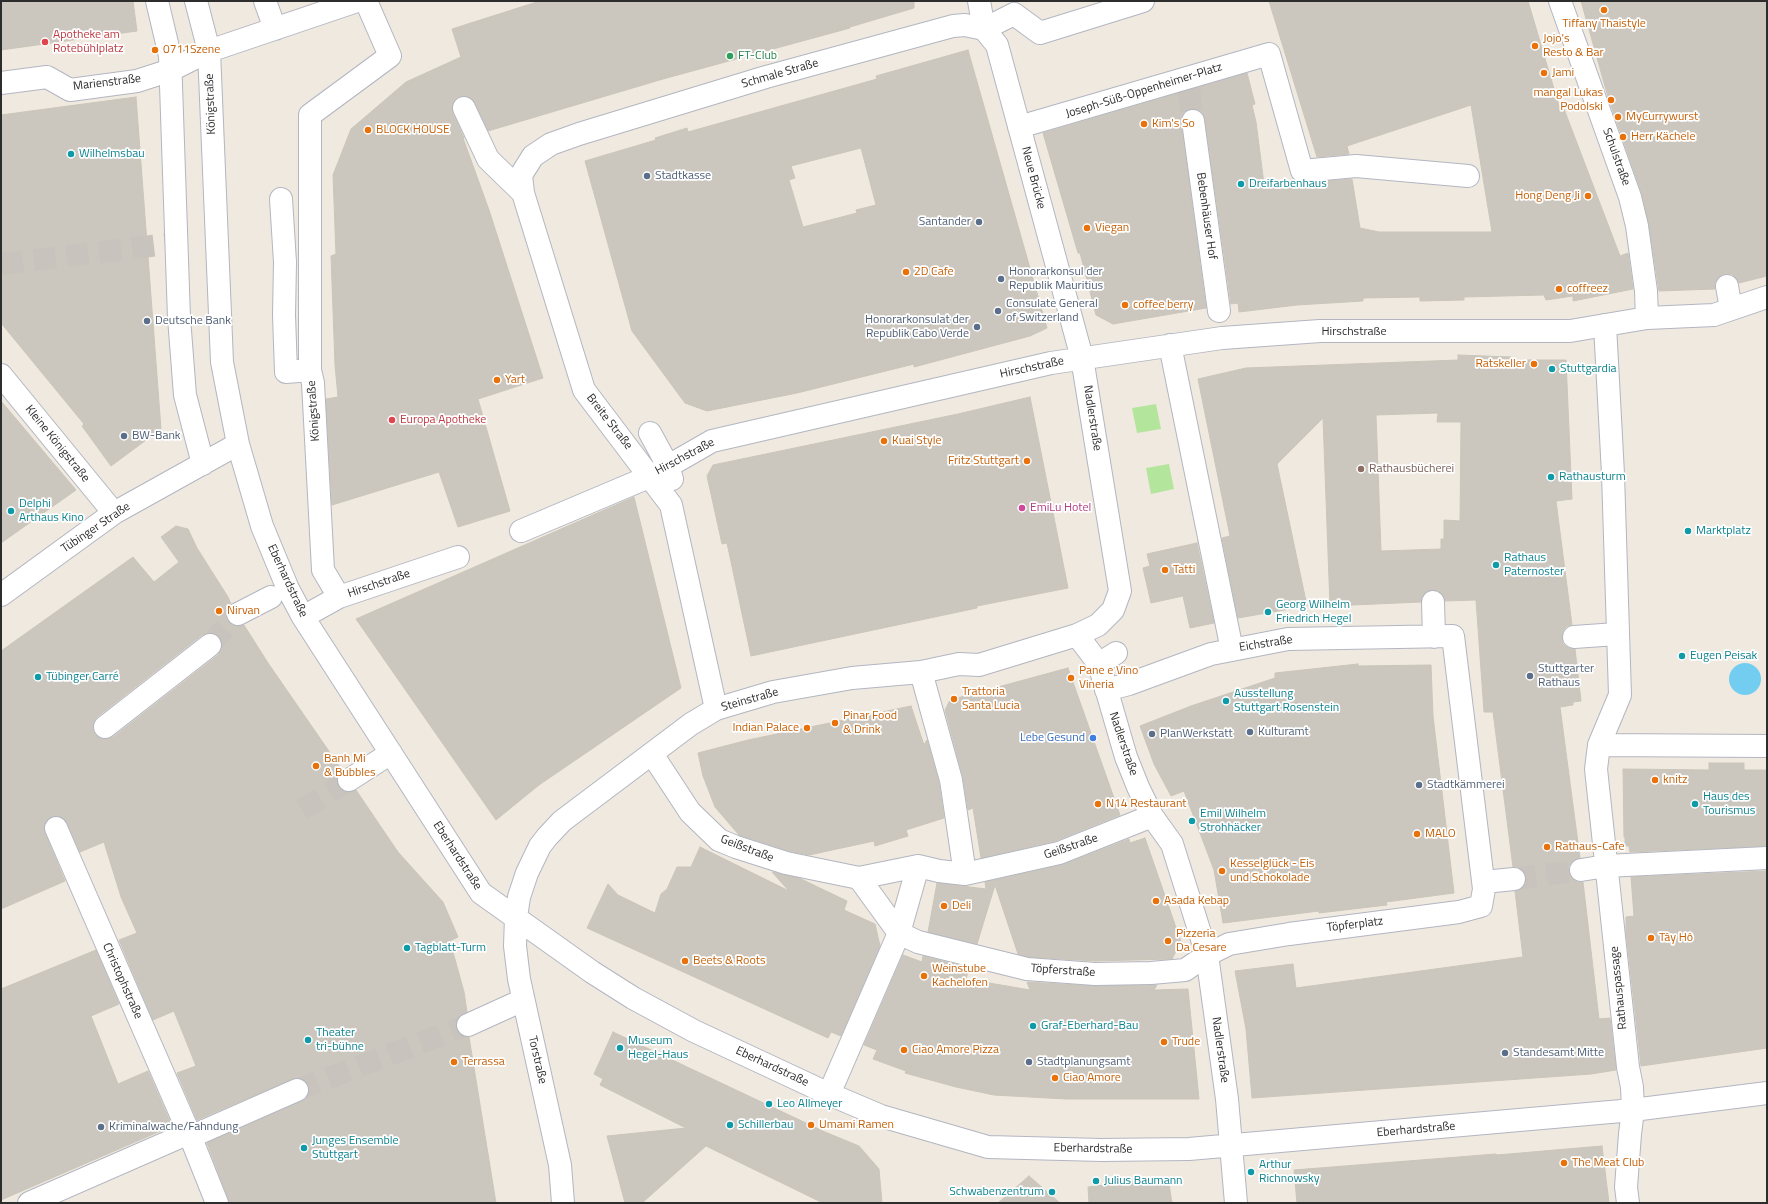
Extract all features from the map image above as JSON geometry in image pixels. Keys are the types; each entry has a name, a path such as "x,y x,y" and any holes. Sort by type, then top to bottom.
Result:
{"street":[{"path":"157,1 170,56 171,70 179,325 185,395 203,464"},
{"name":"Königstraße","path":"196,1 209,51 218,302 222,362 238,444"},
{"path":"265,1 275,30"},
{"path":"209,51 275,30 357,1"},
{"path":"310,370 310,115 390,56 366,1"},
{"name":"Neue Brücke","path":"979,1 984,29 997,45 1082,358"},
{"path":"984,29 1017,8 1040,33 1143,1"},
{"name":"Schulstraße","path":"1560,1 1630,197 1637,226 1646,291 1647,318"},
{"name":"Schmale Straße","path":"578,134 766,77 953,26 965,25 984,29"},
{"name":"Marienstraße","path":"1,83 47,78 70,90 137,81 171,70 209,51"},
{"name":"Joseph-Süß-Oppenheimer-Platz","path":"1019,127 1269,54 1302,171 1356,166 1468,176"},
{"path":"464,108 488,159 523,193"},
{"name":"Bebenhäuser Hof","path":"1193,122 1219,311"},
{"name":"Breite Straße","path":"578,134 551,144 533,156 522,175 523,193 584,390 660,471"},
{"name":"Königstraße","path":"281,199 285,262 284,315 286,372 310,370 313,383 323,570 339,597"},
{"path":"1727,286 1731,309"},
{"path":"1767,296 1714,315 1647,318 1605,325 1613,474 1620,695 1599,745 1767,746"},
{"name":"Hirschstraße","path":"521,531 660,471 712,441 1043,365 1222,338 1320,331 1570,331 1605,325"},
{"path":"1170,345 1232,650"},
{"name":"Nadlerstraße","path":"1082,358 1120,591 1113,610 1098,625 1077,635 1108,659 1106,690 1126,757 1152,816 1172,844 1207,955 1232,1146 1236,1203"},
{"name":"Kleine Königstraße","path":"1,375 114,513"},
{"path":"650,433 660,471 676,494 671,505 716,709"},
{"name":"Tübinger Straße","path":"1,596 114,513 238,444"},
{"name":"Eberhardstraße","path":"238,444 262,526 288,588 303,617 481,893 592,972 633,998 694,1031 829,1094 881,1116 988,1147 1117,1150 1189,1149 1232,1146 1633,1110 1767,1094"},
{"name":"Hirschstraße","path":"303,617 339,597 458,557"},
{"name":"Eberhardstraße","path":"238,614 271,597"},
{"path":"1432,602 1434,637"},
{"path":"1574,637 1617,634"},
{"name":"Steinstraße","path":"516,917 519,897 540,846 562,821 690,724 716,709 773,692 852,678 921,672 959,664 978,665 1077,635"},
{"name":"Eichstraße","path":"1106,690 1128,684 1211,654 1288,639 1453,636 1484,882"},
{"path":"105,727 210,645"},
{"path":"921,672 951,780 965,874"},
{"name":"Rathauspassage","path":"1599,745 1596,769 1633,1110"},
{"path":"349,780 391,753"},
{"name":"Geißstraße","path":"652,754 690,812 719,840 786,863 858,878 918,866 939,872 965,874 1059,853 1152,816"},
{"name":"Christophstraße","path":"56,828 189,1133 217,1203"},
{"path":"1581,870 1606,866 1767,858"},
{"path":"829,1094 909,937 918,866"},
{"path":"858,878 909,937"},
{"path":"1484,882 1514,879"},
{"name":"Töpferplatz","path":"1207,955 1236,942 1459,912 1481,906 1484,882"},
{"name":"Torstraße","path":"516,917 515,946 519,979 560,1165 563,1203"},
{"name":"Töpferstraße","path":"909,937 1027,969 1095,974 1151,973 1185,970 1207,955"},
{"path":"468,1025 524,1000"},
{"path":"29,1203 189,1133 197,1134 297,1090"},
{"path":"1628,1203 1626,1187 1633,1110"}],"green space":[{"path":"1156,404 1161,429 1137,433 1132,408"},
{"path":"1169,464 1174,489 1151,494 1146,468"}],"water":[{"path":"1742,663 1748,663 1757,667 1761,679 1757,691 1748,695 1742,695 1733,691 1729,682 1729,676 1733,667"}],"building":[{"path":"1,1 133,1 137,31 1,50"},
{"path":"540,1 914,1 914,8 850,28 663,79 488,131 475,103 471,98 465,96 459,97 454,101 452,107 453,113 464,138 489,210 543,378 478,399 510,511 458,527 439,472 332,505 326,399 338,397 335,365 331,256 336,254 333,175 351,129 406,82 461,57 452,29"},
{"path":"1269,1 1528,1 1560,109 1564,109 1620,256 1628,253 1633,289 1573,301 1573,296 1546,300 1544,295 1464,297 1464,300 1420,301 1420,297 1363,298 1363,301 1297,305 1239,312 1238,303 1231,304 1205,119 1203,113 1197,109 1192,109 1185,111 1181,117 1181,123 1206,308 1113,324 1096,315 1080,253 1078,253 1043,133 1247,73 1255,104 1252,105 1256,122 1264,184 1303,183 1352,179 1360,228 1379,232 1492,232 1471,105 1347,146 1349,154 1317,157"},
{"path":"1581,1 1767,1 1767,276 1739,283 1732,274 1725,274 1719,277 1715,282 1715,289 1659,291 1649,224 1642,194 1608,97"},
{"path":"968,50 1047,328 1030,336 914,367 914,364 797,393 707,411 685,403 632,331 585,161 656,140 655,138 687,128 688,132 877,79 876,76","holes":["861,148 876,205 856,210 857,213 803,227 789,180 795,178 791,166"]},
{"path":"136,97 161,429 111,466 82,426 84,424 1,323 1,115"},
{"name":"Stuttgarter Rathaus","path":"1458,355 1511,357 1511,360 1566,360 1572,499 1556,501 1572,625 1567,626 1563,631 1562,637 1563,644 1568,648 1575,649 1581,701 1573,702 1573,705 1560,707 1580,858 1573,861 1569,866 1569,872 1572,878 1577,882 1583,882 1599,1019 1610,1018 1616,1070 1591,1074 1252,1098 1246,1029 1235,971 1293,964 1296,988 1523,957 1515,891 1522,889 1526,884 1526,878 1524,871 1519,867 1513,867 1493,712 1484,712 1476,600 1445,601 1443,595 1439,591 1432,590 1426,592 1422,596 1421,602 1330,606 1323,418 1277,464 1307,606 1238,618 1222,538 1230,536 1198,379 1246,368 1458,360","holes":["1438,413 1437,422 1461,422 1460,521 1444,520 1444,539 1441,539 1441,549 1381,551 1376,415"]},
{"path":"1030,397 1068,588 977,606 977,608 751,656 727,543 722,544 707,476 713,465 958,414"},
{"path":"1,401 76,490 1,543"},
{"path":"634,497 681,688 539,785 496,820 356,619"},
{"path":"176,526 188,529 197,548 231,604 227,608 227,620 232,625 244,625 268,663 342,770 338,775 337,780 339,787 343,791 349,792 356,790 398,852 443,902 458,937 450,941 464,992 467,1012 458,1018 456,1024 457,1030 461,1035 469,1037 496,1203 230,1203 207,1143 302,1101 307,1098 309,1092 308,1085 304,1080 299,1078 292,1079 197,1120 177,1073 196,1066 174,1011 153,1020 119,940 137,933 121,897 104,842 80,852 67,823 63,818 57,816 51,817 46,821 44,827 45,833 65,881 1,909 1,651 133,557 154,582 179,562 161,537","holes":["208,633 215,634 220,638 222,644 222,649 218,655 113,737 106,739 95,735 93,728 97,717 202,635"]},
{"path":"1197,543 1214,623 1190,628 1183,596 1151,603 1143,568 1150,566 1147,554"},
{"path":"1358,664 1358,666 1431,665 1433,716 1454,893 1386,902 1387,905 1319,913 1319,911 1223,923 1214,870 1184,791 1171,796 1154,764 1140,726 1191,706 1275,678 1275,673"},
{"path":"1068,668 1120,815 1055,841 981,858 973,808 968,810 963,777 945,710 950,700"},
{"path":"911,706 924,745 927,740 939,783 944,818 906,830 908,836 875,846 874,841 809,855 789,851 739,835 715,807 703,776 698,753 748,740"},
{"name":"Haus des Tourismus","path":"1709,763 1744,763 1744,770 1767,770 1767,846 1630,852 1629,846 1625,846 1624,837 1623,769 1709,770"},
{"path":"1145,838 1181,942 1172,959 1095,961 1029,957 1018,954 995,885 977,944 928,932 937,883 986,889 985,882 1062,865 1129,839 1130,843"},
{"path":"700,847 789,891 772,872 799,878 847,901 844,910 875,924 880,946 841,1036 831,1032 828,1038 587,928 608,884 618,895 655,913 661,894 667,889 677,867 691,867"},
{"path":"1767,871 1767,1048 1641,1066 1626,931 1626,917 1634,916 1631,877"},
{"path":"96,950 119,1004 91,1016 118,1084 148,1071 172,1126 1,1200 1,989"},
{"name":"Graf-Eberhard-Bau","path":"903,955 922,962 923,956 969,968 966,979 1030,990 1027,982 1095,986 1157,985 1154,990 1188,989 1199,1099 1066,1099 994,1095 956,1087 905,1073 906,1071 873,1059 877,1050 864,1045"},
{"path":"613,1032 825,1132 859,1146 879,1169 882,1203 823,1203 706,1146 642,1203 625,1203 607,1136 686,1128 600,1085 603,1079 594,1074"},
{"path":"1602,1146 1609,1203 1297,1203 1294,1170"},
{"path":"1029,1176 1060,1203 998,1203"},
{"path":"1168,1178 1172,1203 1089,1203 1088,1187"}],"tunnel":[{"path":"1189,89 1193,121"},
{"path":"1,264 176,243"},
{"path":"210,645 238,614"},
{"path":"302,810 349,780"},
{"path":"1514,879 1581,870"},
{"path":"297,1090 468,1025"}],"place":[{"name":"Tiffany Thaistyle","path":"1604,10"},
{"name":"Apotheke am Rotebühlplatz","path":"45,42"},
{"name":"Jojo's Resto & Bar","path":"1535,46"},
{"name":"0711Szene","path":"155,50"},
{"name":"FT-Club","path":"730,56"},
{"name":"Jami","path":"1544,73"},
{"name":"mangal Lukas Podolski","path":"1611,100"},
{"name":"MyCurrywurst","path":"1618,117"},
{"name":"Kim's So","path":"1144,124"},
{"name":"BLOCK HOUSE","path":"368,130"},
{"name":"Herr Kächele","path":"1623,137"},
{"name":"Wilhelmsbau","path":"71,154"},
{"name":"Stadtkasse","path":"647,176"},
{"name":"Dreifarbenhaus","path":"1241,184"},
{"name":"Hong Deng Ji","path":"1588,196"},
{"name":"Santander","path":"979,222"},
{"name":"Viegan","path":"1087,228"},
{"name":"2D Cafe","path":"906,272"},
{"name":"Honorarkonsul der Republik Mauritius","path":"1001,279"},
{"name":"coffreez","path":"1559,289"},
{"name":"coffee berry","path":"1125,305"},
{"name":"Consulate General of Switzerland","path":"998,311"},
{"name":"Deutsche Bank","path":"147,321"},
{"name":"Honorarkonsulat der Republik Cabo Verde","path":"977,327"},
{"name":"Ratskeller","path":"1534,364"},
{"name":"Stuttgardia","path":"1552,369"},
{"name":"Yart","path":"497,380"},
{"name":"Europa Apotheke","path":"392,420"},
{"name":"BW-Bank","path":"124,436"},
{"name":"Kuai Style","path":"884,441"},
{"name":"Fritz Stuttgart","path":"1027,461"},
{"name":"Rathausbücherei","path":"1361,469"},
{"name":"Rathausturm","path":"1551,477"},
{"name":"EmiLu Hotel","path":"1022,508"},
{"name":"Delphi Arthaus Kino","path":"11,511"},
{"name":"Marktplatz","path":"1688,531"},
{"name":"Rathaus Paternoster","path":"1496,565"},
{"name":"Tatti","path":"1165,570"},
{"name":"Nirvan","path":"219,611"},
{"name":"Georg Wilhelm Friedrich Hegel","path":"1268,612"},
{"name":"Eugen Peisak","path":"1682,656"},
{"name":"Stuttgarter Rathaus","path":"1530,676"},
{"name":"Tübinger Carré","path":"38,677"},
{"name":"Pane e Vino Vineria","path":"1071,678"},
{"name":"Trattoria Santa Lucia","path":"954,699"},
{"name":"Ausstellung Stuttgart Rosenstein","path":"1226,701"},
{"name":"Pinar Food & Drink","path":"835,723"},
{"name":"Indian Palace","path":"807,728"},
{"name":"Kulturamt","path":"1250,732"},
{"name":"PlanWerkstatt","path":"1152,734"},
{"name":"Lebe Gesund","path":"1093,738"},
{"name":"Banh Mi & Bubbles","path":"316,766"},
{"name":"knitz","path":"1655,780"},
{"name":"Stadtkämmerei","path":"1419,785"},
{"name":"N14 Restaurant","path":"1098,804"},
{"name":"Haus des Tourismus","path":"1695,804"},
{"name":"Emil Wilhelm Strohhäcker","path":"1192,821"},
{"name":"MALO","path":"1417,834"},
{"name":"Rathaus-Cafe","path":"1547,847"},
{"name":"Kesselglück - Eis und Schokolade","path":"1222,871"},
{"name":"Asada Kebap","path":"1156,901"},
{"name":"Deli","path":"944,906"},
{"name":"Tây Hô","path":"1651,938"},
{"name":"Pizzeria Da Cesare","path":"1168,941"},
{"name":"Tagblatt-Turm","path":"407,948"},
{"name":"Beets & Roots","path":"685,961"},
{"name":"Weinstube Kachelofen","path":"924,976"},
{"name":"Graf-Eberhard-Bau","path":"1033,1026"},
{"name":"Theater tri-bühne","path":"308,1040"},
{"name":"Trude","path":"1164,1042"},
{"name":"Museum Hegel-Haus","path":"620,1048"},
{"name":"Ciao Amore Pizza","path":"904,1050"},
{"name":"Standesamt Mitte","path":"1505,1053"},
{"name":"Terrassa","path":"454,1062"},
{"name":"Stadtplanungsamt","path":"1029,1062"},
{"name":"Ciao Amore","path":"1055,1078"},
{"name":"Leo Allmeyer","path":"769,1104"},
{"name":"Schillerbau","path":"730,1125"},
{"name":"Umami Ramen","path":"811,1125"},
{"name":"Kriminalwache/Fahndung","path":"101,1127"},
{"name":"Junges Ensemble Stuttgart","path":"304,1148"},
{"name":"The Meat Club","path":"1564,1163"},
{"name":"Arthur Richnowsky","path":"1251,1172"},
{"name":"Julius Baumann","path":"1096,1181"},
{"name":"Schwabenzentrum","path":"1052,1192"}]}
